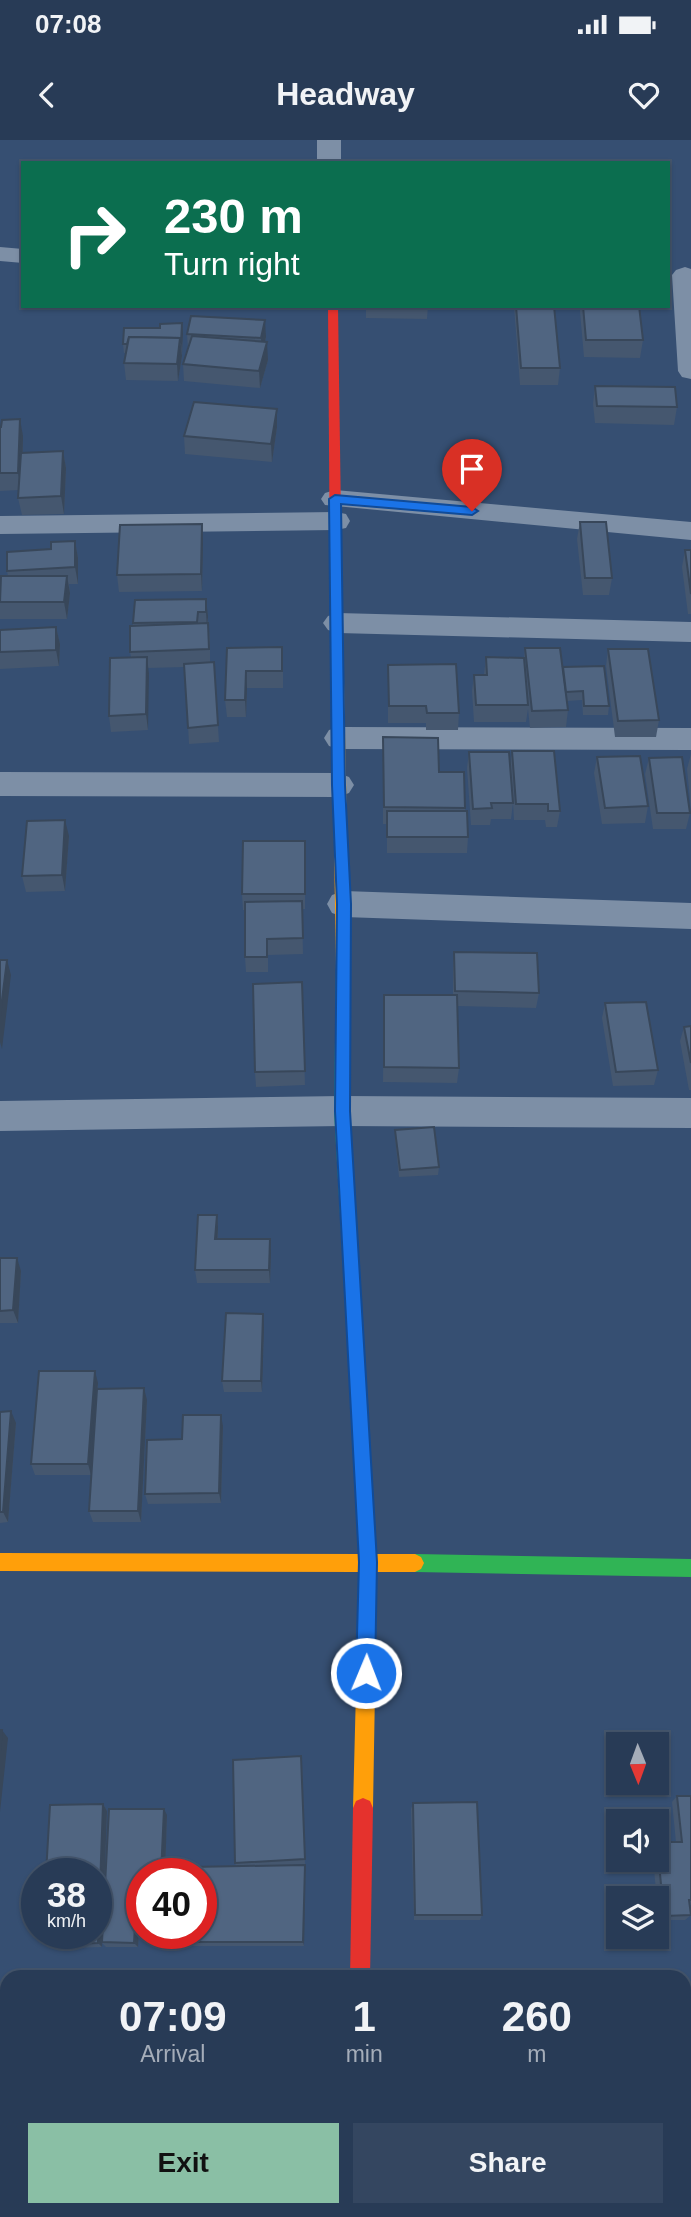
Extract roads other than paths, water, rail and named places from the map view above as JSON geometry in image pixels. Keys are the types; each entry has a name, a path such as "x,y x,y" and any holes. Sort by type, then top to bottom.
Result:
{"street":[{"path":"329,140 329,161"},
{"path":"0,254 21,256"},
{"path":"682,275 691,371"},
{"path":"333,308 340,738 338,785 344,904 342,1111 368,1562 360,1970"},
{"path":"0,525 335,510 691,531"},
{"path":"338,623 691,632"},
{"path":"340,738 691,739"},
{"path":"0,784 338,785"},
{"path":"344,904 691,916"},
{"path":"0,1116 342,1111 691,1113"},
{"path":"0,1562 368,1562 691,1568"}]}
